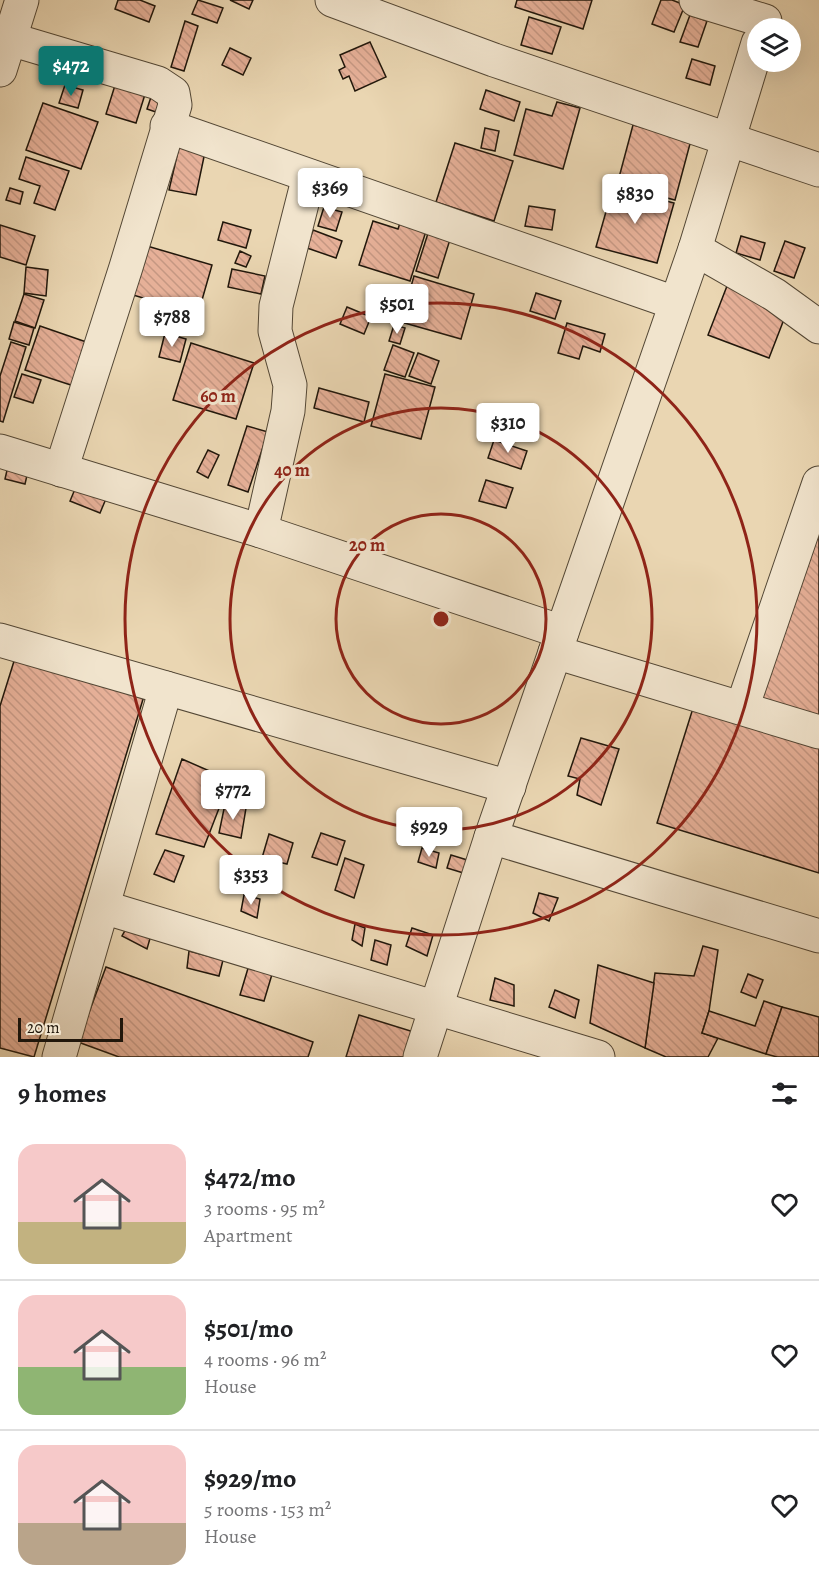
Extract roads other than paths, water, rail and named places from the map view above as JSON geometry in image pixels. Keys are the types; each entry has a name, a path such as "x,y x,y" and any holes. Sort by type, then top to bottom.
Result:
{"street":[{"path":"0,70 21,0"},
{"path":"332,0 494,60 819,170"},
{"path":"696,0 749,18"},
{"path":"10,39 167,87 173,93 175,105 61,470"},
{"path":"420,1057 491,837 695,249 748,72"},
{"path":"167,126 675,303"},
{"path":"261,531 288,411 290,385 275,331 276,306 309,176"},
{"path":"695,249 775,295 819,327"},
{"path":"0,451 261,531 558,642 742,708 819,732"},
{"path":"742,708 819,483"},
{"path":"2,648 166,688 509,786"},
{"path":"59,1057 166,688"},
{"path":"491,837 819,936"},
{"path":"103,907 598,1057"}]}
